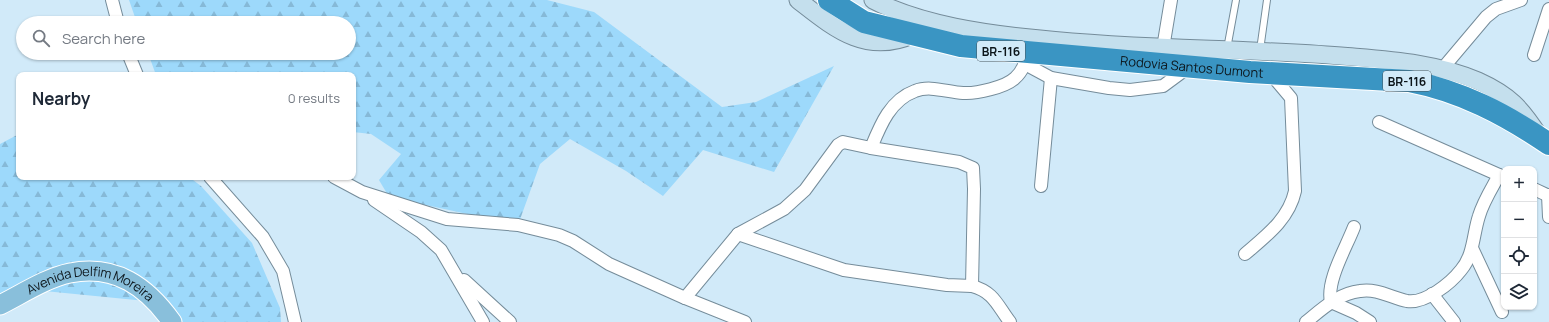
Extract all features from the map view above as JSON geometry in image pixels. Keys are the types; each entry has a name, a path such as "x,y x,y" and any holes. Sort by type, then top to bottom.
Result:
{"highway":[{"name":"Rodovia Santos Dumont","path":"826,10 856,29 914,34 961,46 1026,59 1260,73 1369,77 1409,81 1434,86 1459,94 1492,109 1545,141"}],"main road":[{"name":"Avenida Delfim Moreira","path":"0,305 34,287 61,276 71,273 106,273 121,277 143,289 159,303 172,322"}],"street":[{"path":"112,0 116,16"},
{"path":"798,0 826,10"},
{"path":"825,0 822,9 826,10"},
{"path":"856,29 868,14 869,0"},
{"path":"873,0 908,14 986,32 1087,44 1227,51 1291,52 1401,62 1443,68 1479,81 1511,100 1524,112 1545,141"},
{"path":"1163,48 1171,0"},
{"path":"1443,68 1486,17 1496,9 1521,0"},
{"path":"1534,55 1549,9"},
{"path":"871,148 882,120 900,101 913,92 925,88 965,93 986,91 1014,80 1026,59 1052,78 1109,88 1130,90 1163,86 1186,69 1260,73 1291,98 1295,191 1292,204 1287,214 1245,254"},
{"path":"131,60 136,72"},
{"path":"1041,186 1052,78"},
{"path":"1306,322 1331,302 1346,294 1360,290 1387,294 1409,302 1415,301 1440,290 1461,270 1467,262 1472,248 1479,214 1501,176 1378,122"},
{"path":"685,298 738,234 784,209 795,200 815,179 838,145 843,142 959,162 973,168 972,286"},
{"path":"213,180 263,237 283,271 295,322"},
{"path":"340,180 362,192 421,232 441,250 457,274 483,322"},
{"path":"1537,190 1548,196 1549,217"},
{"path":"362,192 447,219 518,225 559,235 573,241 609,264 685,298 745,322"},
{"path":"1331,302 1330,289 1354,227"},
{"path":"738,234 844,270 946,285 972,286 983,289 995,300 1010,322"},
{"path":"1472,248 1502,312"},
{"path":"457,274 510,322"},
{"path":"1432,294 1454,322"},
{"path":"1331,302 1356,318 1370,322"}],"lane":[{"path":"1227,51 1236,0"},
{"path":"1260,51 1267,0"}],"green space":[{"path":"129,0 547,0 594,12 722,107 756,102 834,66 774,172 703,150 663,196 626,171 570,139 540,164 518,225 389,197 379,180 401,154 371,134 356,132 356,72 155,72 151,60 356,60 356,16 135,16"},
{"path":"16,136 16,180 193,180 201,186 252,243 280,308 281,322 171,322 146,301 24,289 0,301 0,144"}]}
